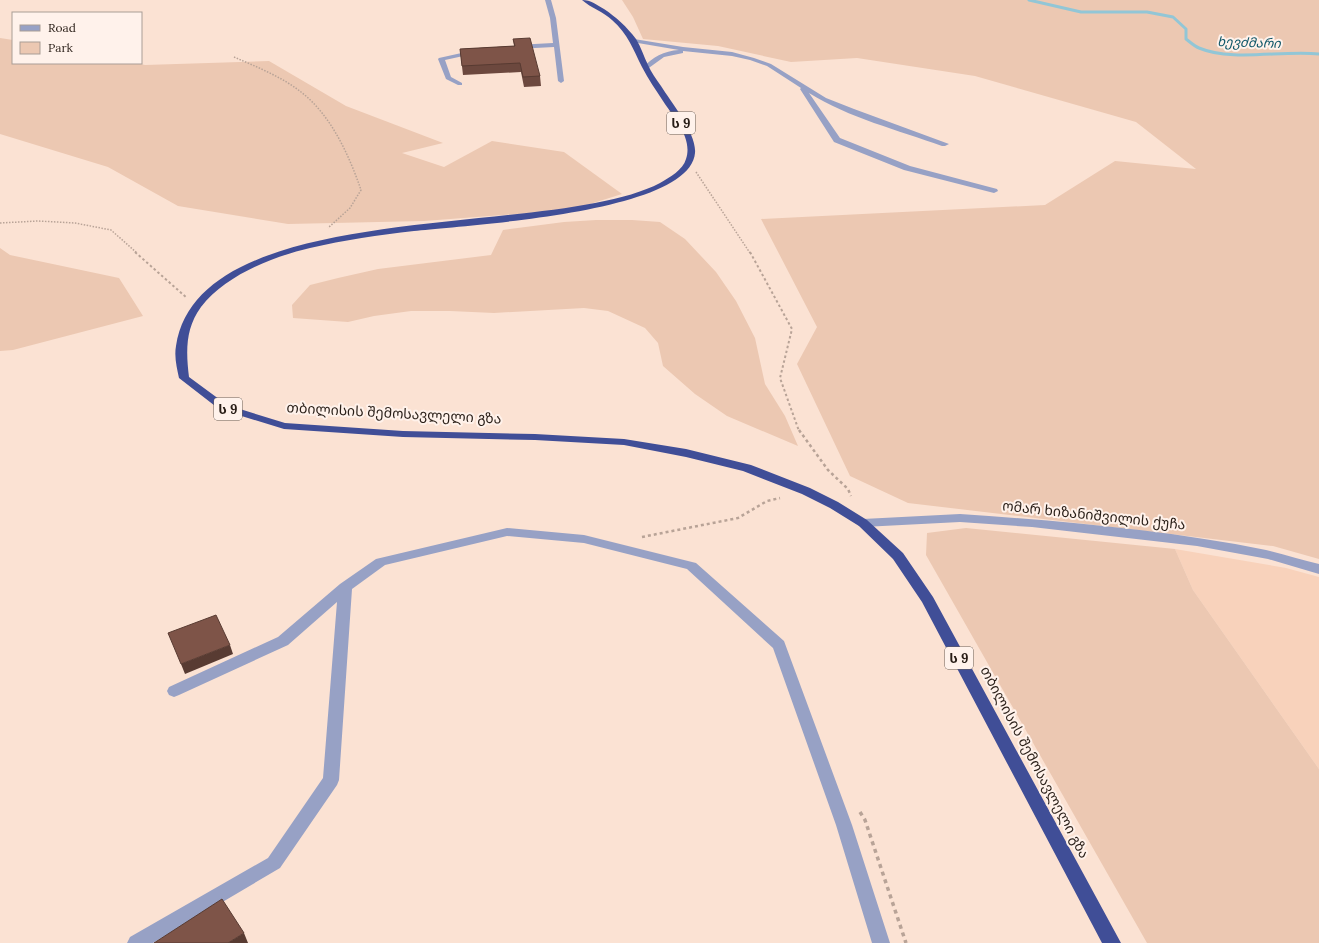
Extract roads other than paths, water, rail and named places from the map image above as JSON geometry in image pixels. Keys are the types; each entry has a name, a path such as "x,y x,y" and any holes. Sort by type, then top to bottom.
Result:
{"highway":[{"name":"ს 9","path":"585,0 614,18 634,41 646,68"},
{"name":"თბილისის შემოსავლელი გზა","path":"646,68 690,138 692,151 689,162 680,173 664,184 621,200 555,212 361,235 310,245 275,256 247,268 224,282 197,306 181,347 184,378 223,407 284,426 403,434 535,437 624,442 686,453 747,468 806,491 834,505 862,523 898,556 928,600 1112,943"}],"street":[{"path":"548,0 553,18 561,81"},
{"path":"634,41 683,49 732,54"},
{"path":"512,47 556,45"},
{"path":"646,68 657,57 673,52 705,51 732,54 769,65 824,99 851,111 945,144"},
{"path":"460,84 448,78 441,59 480,52"},
{"path":"800,84 837,140 907,168 994,191"},
{"name":"ომარ ხიზანიშვილის ქუჩა","path":"862,523 960,518 1032,523 1197,542 1268,555 1319,568"},
{"path":"174,691 283,641 345,587 381,562 507,532 584,539 691,566 779,645 844,825 881,943"},
{"path":"136,943 274,863 332,780 345,587"}],"waterway":[{"name":"ხევძმარი","path":"1029,0 1081,12 1147,12 1173,17 1186,29 1186,39 1197,47 1212,52 1242,55 1289,53 1319,54"}]}
